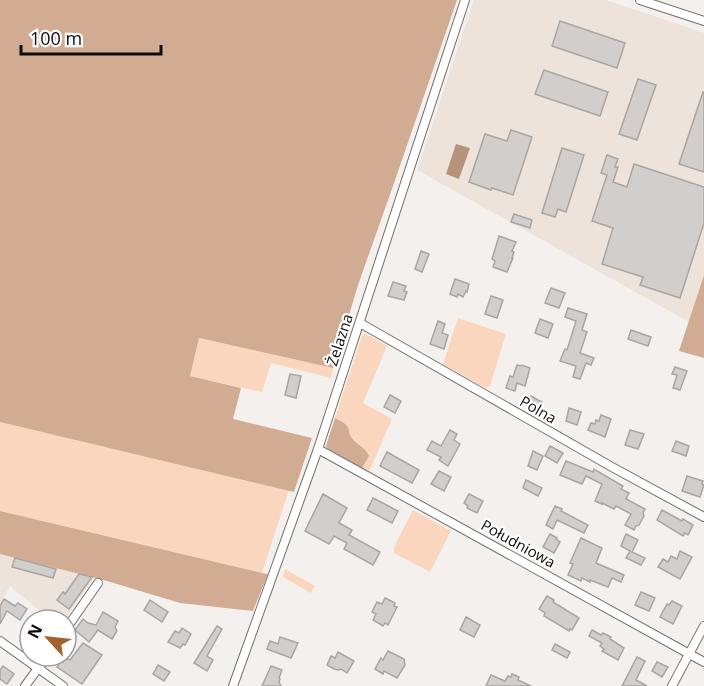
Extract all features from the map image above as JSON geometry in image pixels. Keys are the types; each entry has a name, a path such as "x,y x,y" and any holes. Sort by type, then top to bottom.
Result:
{"street":[{"name":"Żelazna","path":"233,686 318,449 465,0"},
{"path":"640,0 704,21"},
{"name":"Polna","path":"360,324 704,517"},
{"name":"Południowa","path":"318,449 704,662"},
{"path":"78,612 98,583"},
{"path":"672,686 704,626"},
{"path":"0,640 18,653"},
{"path":"25,686 39,668 63,686"}],"shaded area":[{"path":"0,0 457,0 358,285 333,368 199,338 190,376 241,388 233,419 312,438 294,492 0,422"},
{"path":"474,0 606,0 704,33 704,275 689,322 417,170"},
{"path":"456,144 470,148 459,179 446,174"},
{"path":"704,275 704,358 679,351"},
{"path":"458,318 506,334 490,386 485,388 443,364"},
{"path":"366,334 387,346 363,403 392,419 369,472 362,468 368,456 366,452 352,438 346,425 335,418 362,336"},
{"path":"199,338 333,368 331,378 271,363 262,392 189,376"},
{"path":"335,418 346,425 352,438 369,456 362,468 327,448"},
{"path":"0,422 289,490 262,573 0,511"},
{"path":"413,510 451,531 430,572 394,553 394,547"},
{"path":"0,511 268,574 253,611 180,603 107,581 0,554"},
{"path":"0,554 94,578 73,608 37,608 10,586 0,603"},
{"path":"285,569 315,586 311,593 283,577"}],"building":[{"path":"560,21 625,43 617,68 552,46"},
{"path":"544,70 608,92 600,116 535,94"},
{"path":"638,79 656,85 637,140 619,134"},
{"path":"704,92 704,172 679,164"},
{"path":"511,130 532,137 513,195 469,182 485,134 507,141"},
{"path":"562,148 584,155 566,212 558,209 555,217 542,213"},
{"path":"607,155 618,159 613,182 627,187 634,164 704,187 704,223 680,298 640,285 643,277 602,264 613,228 592,221 607,175 601,173"},
{"path":"514,214 532,220 530,228 511,222"},
{"path":"499,236 516,242 507,272 493,267 495,261 492,259"},
{"path":"421,251 429,254 422,272 415,269"},
{"path":"455,279 469,284 463,297 450,294"},
{"path":"393,282 406,286 404,291 407,292 404,300 388,296"},
{"path":"551,288 565,293 559,308 545,303"},
{"path":"491,296 503,300 497,318 485,314"},
{"path":"568,308 587,314 582,330 587,332 580,353 594,358 591,365 586,363 580,379 573,377 576,366 560,361 565,349 567,350 576,321 565,317"},
{"path":"540,319 553,324 548,338 535,333"},
{"path":"438,321 445,324 442,333 448,335 444,349 430,344"},
{"path":"631,330 651,337 648,346 628,339"},
{"path":"517,365 530,368 525,386 517,383 515,391 506,388"},
{"path":"675,367 687,371 680,390 673,388 677,375 672,374"},
{"path":"290,374 301,376 296,398 285,395"},
{"path":"390,395 401,401 395,413 384,407"},
{"path":"531,396 542,402 538,410 527,404"},
{"path":"569,408 581,412 577,425 566,421"},
{"path":"601,415 611,419 605,437 588,430 591,423 595,424 596,420 599,421"},
{"path":"450,430 457,434 454,440 460,444 448,466 439,460 441,457 427,450 432,441 441,446"},
{"path":"630,430 644,434 638,449 625,445"},
{"path":"676,441 689,446 686,456 672,451"},
{"path":"550,446 563,453 557,463 545,456"},
{"path":"533,451 543,456 537,470 528,466"},
{"path":"387,452 419,470 412,483 380,466"},
{"path":"566,461 593,472 594,469 623,486 621,489 629,493 626,499 645,509 639,525 634,530 625,525 631,514 616,506 614,509 595,501 602,484 586,476 582,484 560,475"},
{"path":"439,471 451,477 444,491 431,484"},
{"path":"687,476 703,481 700,497 682,491"},
{"path":"526,480 542,488 538,496 523,488"},
{"path":"323,494 347,508 339,523 352,530 349,535 380,552 373,565 344,549 347,543 334,536 329,544 305,531"},
{"path":"469,494 483,501 477,513 467,508 468,506 464,503"},
{"path":"373,498 398,511 392,523 367,510"},
{"path":"555,506 588,525 584,533 557,520 553,529 546,525"},
{"path":"662,510 693,525 688,535 685,533 683,536 657,520"},
{"path":"550,534 560,542 554,553 543,547"},
{"path":"626,534 638,540 632,552 645,558 641,565 626,558 630,551 621,546"},
{"path":"581,538 602,548 596,563 624,575 621,582 612,578 608,587 582,578 581,581 568,575 573,564 570,563"},
{"path":"680,551 692,557 680,579 658,567 663,559 668,562 671,556 677,559"},
{"path":"15,558 56,569 53,578 12,567"},
{"path":"79,574 92,577 70,608 57,600 63,592 65,594"},
{"path":"641,592 655,598 649,611 635,605"},
{"path":"547,596 579,618 572,630 569,631 544,616 545,613 539,609"},
{"path":"385,598 395,603 394,606 397,607 388,625 385,623 383,626 373,620 376,614 372,612 377,602 382,604"},
{"path":"4,599 15,606 18,603 26,608 18,608 18,619 7,611 0,624 0,606"},
{"path":"150,600 168,612 162,622 144,610"},
{"path":"672,601 682,606 673,624 660,617 667,604 669,605"},
{"path":"103,612 118,621 115,627 117,631 112,639 98,630 89,642 78,633 78,626 83,619 96,625"},
{"path":"466,617 480,625 474,637 460,630"},
{"path":"217,626 222,629 207,656 213,660 207,671 194,663"},
{"path":"182,628 191,634 185,645 183,644 180,648 168,642 175,631 179,633"},
{"path":"592,630 611,637 610,639 624,648 618,660 602,651 604,649 600,646 602,643 589,636"},
{"path":"280,637 298,643 291,658 267,649 270,641 278,644"},
{"path":"83,643 102,655 82,684 58,668 78,668 78,650"},
{"path":"555,644 570,652 567,658 552,650"},
{"path":"388,651 404,659 405,665 397,678 375,669"},
{"path":"338,652 354,661 347,673 327,665 331,656 335,658"},
{"path":"637,657 645,661 636,680 647,686 622,686"},
{"path":"657,662 668,667 662,677 652,671"},
{"path":"158,665 170,672 164,681 153,674"},
{"path":"3,666 14,674 7,684 0,679 0,670"},
{"path":"271,666 282,670 279,678 281,686 262,686"},
{"path":"512,674 519,677 518,680 531,686 486,686 491,675 505,681"}]}
